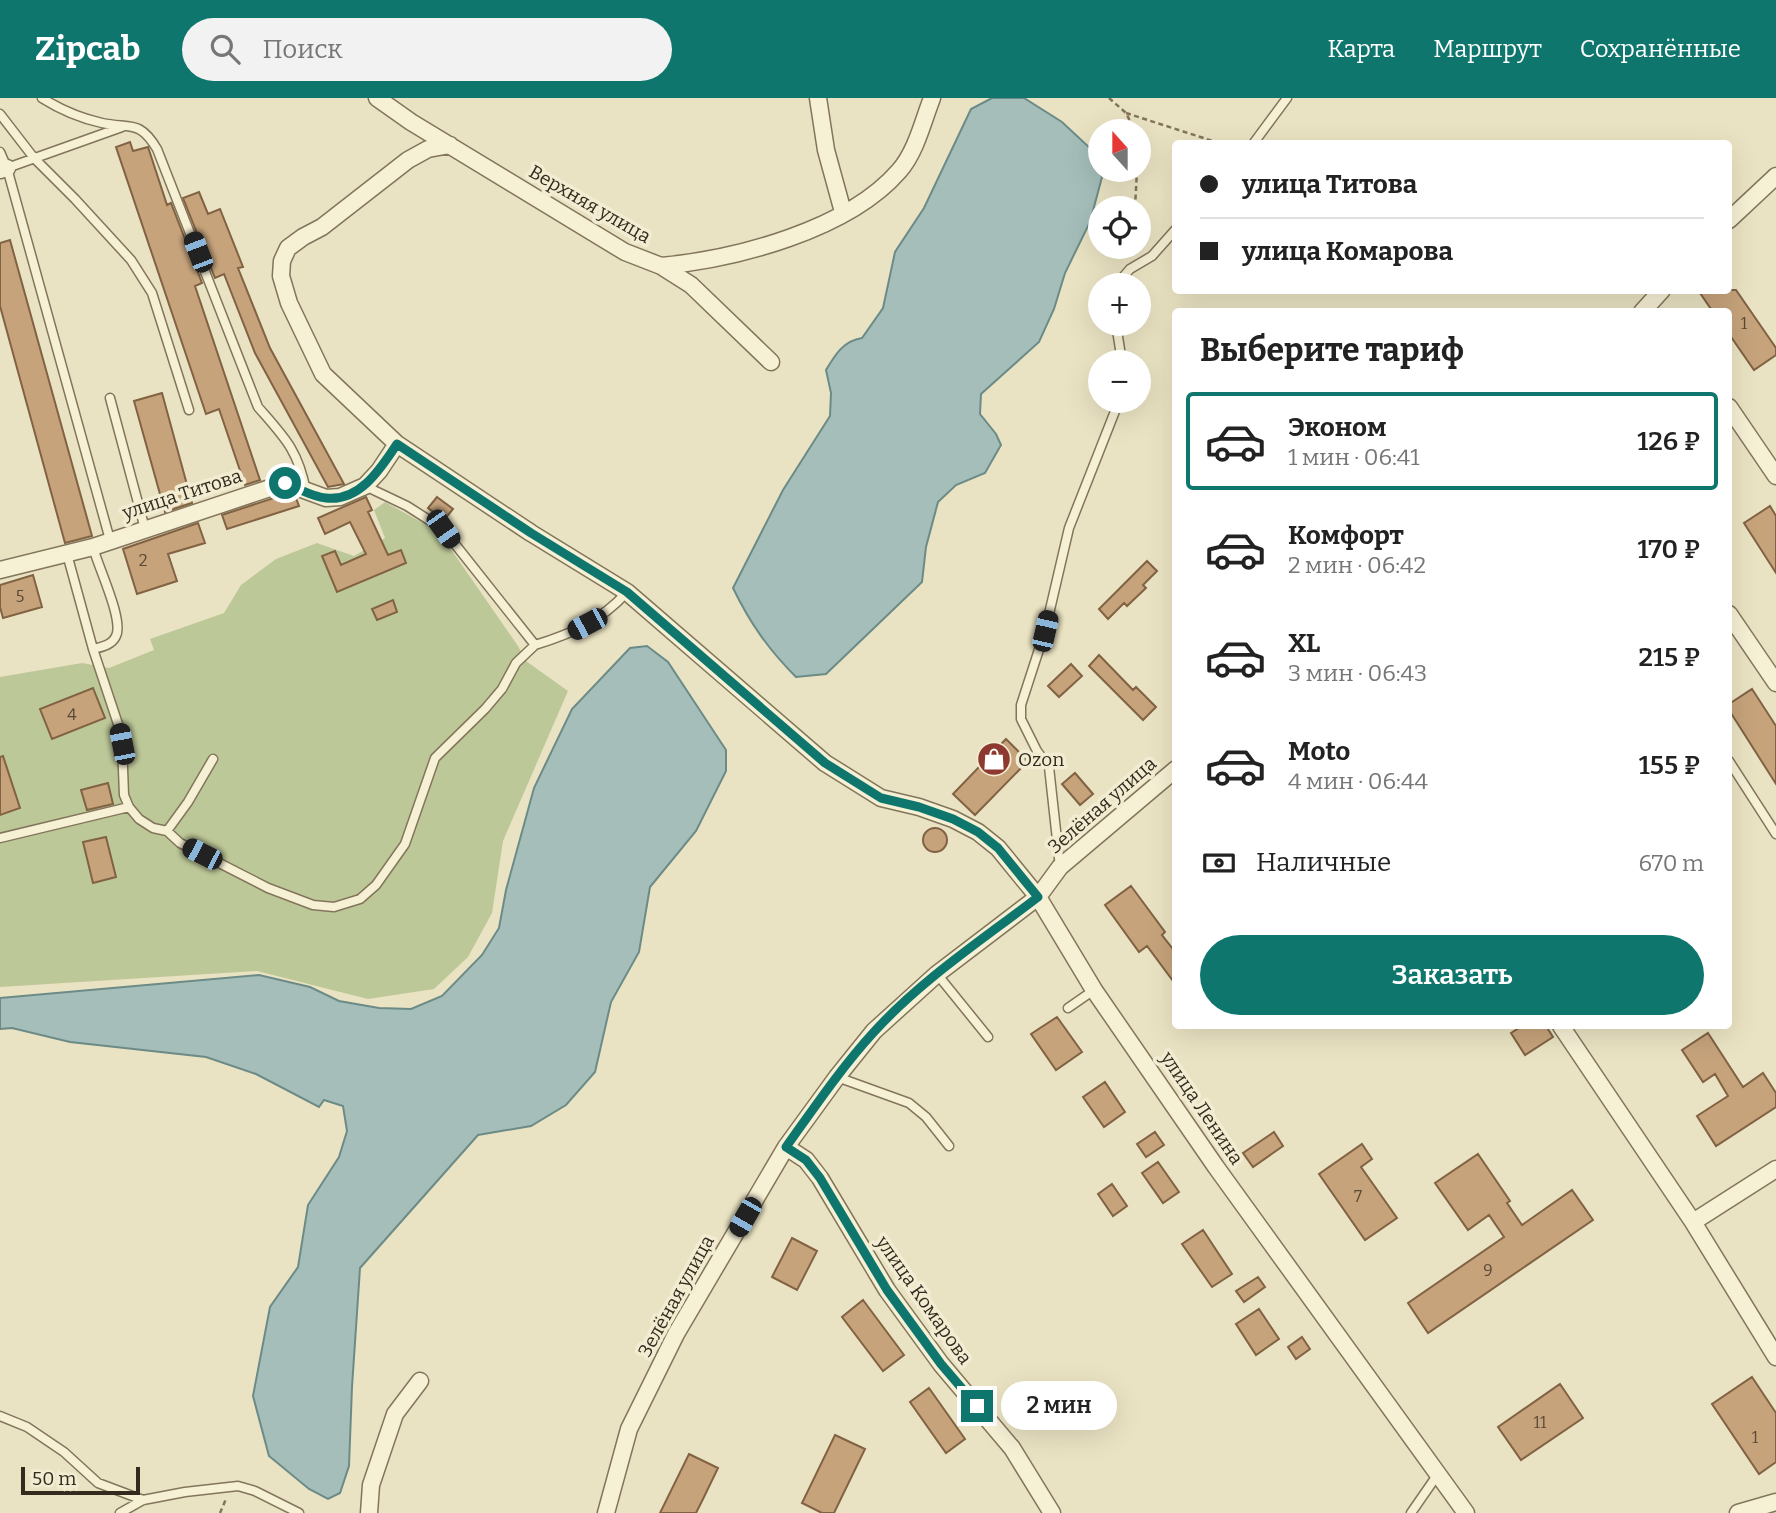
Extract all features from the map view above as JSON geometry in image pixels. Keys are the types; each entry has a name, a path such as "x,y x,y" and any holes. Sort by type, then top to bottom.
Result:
{"street":[{"name":"Верхняя улица","path":"377,98 411,122 625,252 661,266 691,285 771,362"},
{"path":"818,98 826,150 843,212"},
{"path":"661,266 703,262 751,251 813,228 876,193 901,169 917,138 932,98"},
{"path":"408,160 414,148 411,122"},
{"name":"улица Ленина","path":"450,145 428,149 408,160 322,227 288,248 282,261 281,276 289,303 323,374 397,444 531,533 627,592 825,763 881,798 941,815 978,832 998,848 1038,897 1094,990 1216,1167 1466,1513"},
{"path":"1732,217 1776,176"},
{"path":"1732,411 1776,476"},
{"path":"365,486 397,444"},
{"name":"улица Титова","path":"0,570 93,547 285,483 326,498 340,497 365,486"},
{"path":"1732,618 1776,683"},
{"name":"Зелёная улица","path":"606,1513 629,1429 676,1334 786,1147 837,1077 874,1031 937,974 1038,897 1060,867 1172,772"},
{"path":"1563,1029 1693,1222 1776,1357"},
{"name":"улица Комарова","path":"786,1147 806,1160 820,1178 887,1290 941,1364 1012,1448 1052,1513"},
{"path":"1693,1222 1776,1169"},
{"path":"369,1513 372,1485 395,1414 420,1381"},
{"path":"1738,1513 1776,1502"}],"lane":[{"path":"42,98 63,111 104,124 129,125 148,133 157,149 258,407 288,441 301,464 306,491"},
{"path":"1256,140 1287,98"},
{"path":"0,114 34,158 75,198 131,260 152,293 189,410"},
{"path":"3,169 129,125"},
{"path":"0,152 110,540"},
{"path":"1126,273 1152,256 1172,234"},
{"path":"110,398 145,529"},
{"path":"1060,867 1049,767 1037,751 1021,719 1021,705 1045,631 1069,528 1114,413"},
{"path":"365,486 407,506 443,529 534,645"},
{"path":"93,547 117,614 118,628 116,638 108,645 93,649"},
{"path":"66,554 119,727 124,795 129,807 139,819 153,828 167,831 180,843 268,888 313,905 334,907 360,899 376,885 405,844 435,758 485,709 502,689 516,663 534,645 566,635 611,610 627,592"},
{"path":"167,831 213,759"},
{"path":"1732,765 1775,827"},
{"path":"0,838 129,807"},
{"path":"937,974 988,1037"},
{"path":"1068,1008 1094,990"},
{"path":"837,1077 909,1103 926,1117 949,1146"},
{"path":"0,1416 36,1433 64,1452 98,1483 143,1500"},
{"path":"1410,1513 1437,1474"},
{"path":"120,1513 143,1500 238,1486 255,1491 299,1513"}],"path":[{"path":"1109,98 1129,119"},
{"path":"1126,113 1210,140"}],"green space":[{"path":"385,502 439,532 526,661 568,691 503,841 492,913 468,957 434,989 368,999 257,971 0,987 0,677 82,663 109,668 154,650 150,639 224,613 241,585 276,559 317,543 354,556 385,538 374,510"}],"water":[{"path":"992,98 1024,98 1062,122 1088,146 1088,182 1101,182 1097,196 1088,196 1088,226 1065,273 1054,309 1039,342 981,394 980,414 1001,445 985,473 956,485 938,502 926,547 922,582 826,674 796,677 760,635 733,588 783,490 830,416 831,393 826,370 845,345 862,338 883,308 895,252 924,208 971,109"},
{"path":"647,646 668,662 726,750 726,771 696,831 650,887 639,952 611,1002 595,1072 566,1105 531,1126 478,1135 360,1268 349,1466 340,1493 328,1499 309,1489 269,1456 253,1396 270,1307 298,1267 308,1205 339,1157 347,1131 343,1106 324,1100 319,1107 256,1074 206,1057 70,1042 12,1028 0,1029 0,998 259,975 310,987 339,1001 379,1008 411,1009 442,996 482,955 499,928 506,890 534,788 572,709 630,648"}],"building":[{"path":"130,142 133,151 148,147 167,205 171,203 202,283 195,286 260,480 245,485 219,409 206,414 116,147"},
{"path":"199,192 208,214 220,209 243,267 238,268 270,348 344,484 328,487 255,353 224,274 215,278 183,198"},
{"path":"10,240 92,536 65,543 0,306 0,243"},
{"path":"1732,290 1736,290 1776,348 1776,355 1754,370 1732,338 1732,308 1710,308 1701,294 1732,294"},
{"path":"162,393 192,503 165,512 134,401"},
{"path":"286,494 296,498 299,506 227,529 222,515"},
{"path":"366,497 372,510 368,512 388,555 401,550 406,563 337,592 322,556 335,551 341,565 366,554 350,522 325,534 318,518"},
{"path":"437,497 453,509 444,520 428,508"},
{"path":"1770,506 1776,516 1776,573 1744,523"},
{"path":"198,523 205,543 168,554 177,581 137,594 123,549"},
{"path":"1147,561 1157,571 1143,585 1146,588 1127,606 1124,603 1108,619 1099,609"},
{"path":"33,575 42,607 3,618 0,585"},
{"path":"393,600 397,612 377,620 372,609"},
{"path":"1099,655 1133,690 1136,687 1156,707 1143,720 1089,666"},
{"path":"1071,664 1082,676 1059,697 1048,686"},
{"path":"93,688 105,718 52,739 40,709"},
{"path":"1752,689 1776,726 1776,784 1732,715 1732,702"},
{"path":"1006,739 1028,761 975,815 953,794"},
{"path":"3,756 20,808 0,815 0,757"},
{"path":"1075,773 1093,794 1080,805 1062,784"},
{"path":"108,783 113,804 87,810 81,790"},
{"path":"935,828 943,832 947,840 943,848 935,852 927,848 923,840 927,832"},
{"path":"106,837 116,877 93,883 83,842"},
{"path":"1131,886 1165,932 1162,935 1172,948 1172,980 1147,946 1139,952 1105,905"},
{"path":"1057,1017 1082,1052 1056,1070 1031,1034"},
{"path":"1517,1029 1548,1029 1553,1037 1525,1055 1511,1033"},
{"path":"1708,1033 1743,1087 1763,1073 1776,1093 1776,1107 1716,1146 1697,1116 1728,1096 1715,1074 1703,1082 1682,1050"},
{"path":"1105,1082 1125,1112 1104,1127 1083,1097"},
{"path":"1155,1132 1164,1145 1146,1157 1137,1144"},
{"path":"1274,1132 1283,1146 1253,1167 1243,1153"},
{"path":"1362,1144 1372,1159 1361,1167 1397,1218 1365,1240 1319,1174"},
{"path":"1478,1154 1510,1201 1507,1203 1522,1225 1572,1190 1593,1220 1428,1333 1408,1303 1504,1237 1489,1215 1468,1230 1435,1183"},
{"path":"1158,1162 1179,1192 1163,1203 1142,1173"},
{"path":"1112,1184 1127,1206 1113,1216 1098,1194"},
{"path":"1203,1230 1232,1274 1212,1287 1182,1244"},
{"path":"792,1238 817,1251 797,1290 772,1277"},
{"path":"1258,1277 1265,1287 1244,1302 1236,1291"},
{"path":"863,1300 904,1355 883,1371 842,1317"},
{"path":"1259,1309 1279,1339 1256,1355 1236,1324"},
{"path":"1302,1337 1310,1349 1296,1359 1288,1347"},
{"path":"1752,1377 1776,1413 1776,1462 1759,1474 1712,1404"},
{"path":"1560,1384 1583,1418 1521,1460 1498,1427"},
{"path":"929,1388 965,1439 946,1453 910,1402"},
{"path":"835,1435 865,1449 834,1513 822,1513 802,1503"},
{"path":"689,1454 718,1468 703,1499 696,1513 660,1513"}],"place":[{"name":"Ozon","path":"994,759"}],"route":[{"path":"285,483 326,498 340,497 365,486 397,444 531,533 627,592 825,763 881,798 919,807 953,819 978,832 998,848 1038,897 937,974 874,1031 786,1147 806,1160 820,1178 887,1290 941,1364 977,1406"}]}
